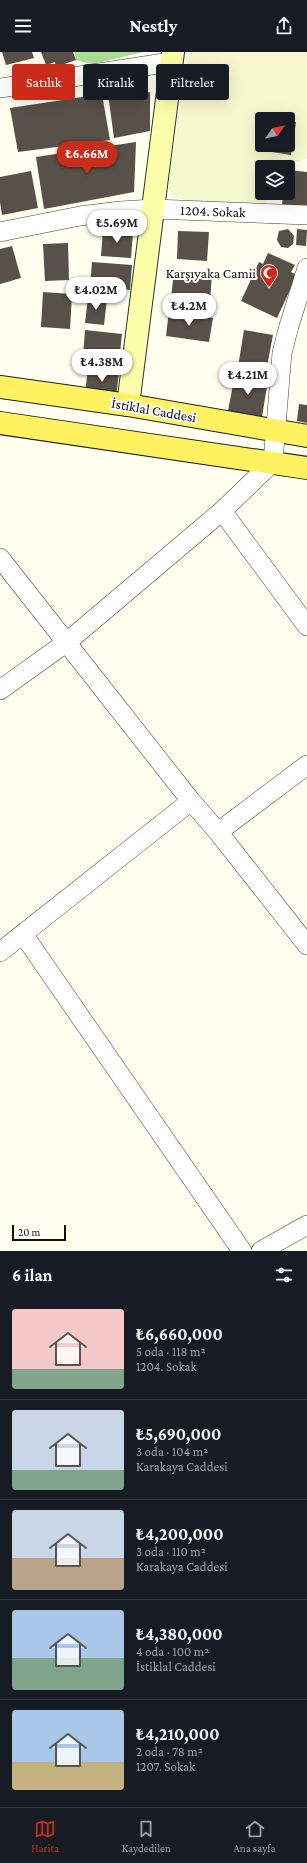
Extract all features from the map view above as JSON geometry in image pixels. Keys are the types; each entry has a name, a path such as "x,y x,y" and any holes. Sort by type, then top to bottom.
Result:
{"main road":[{"name":"İstiklal Caddesi","path":"0,387 128,405 307,436"},
{"path":"0,423 307,468"}],"street":[{"path":"0,88 172,57 154,210 128,405"},
{"name":"1204. Sokak","path":"0,232 80,216 120,211 154,210 307,215"},
{"path":"0,690 67,642 222,511 273,462 282,353 307,268"},
{"path":"222,511 307,626"},
{"path":"0,558 191,801 218,832 307,945"},
{"path":"218,832 307,765"},
{"path":"0,952 191,801"},
{"path":"23,934 242,1251"},
{"path":"261,1251 307,1225"}],"green space":[{"path":"74,52 144,52 92,64 76,60"},
{"path":"188,52 307,52 307,159 295,162 295,160 255,160 255,200 267,200 267,204 193,201 178,199 171,194 169,185 181,100 229,100 229,64 186,64"}],"building":[{"path":"2,52 32,52 34,58 6,65"},
{"path":"41,52 73,52 76,60 65,64 55,64 55,62 46,64"},
{"path":"148,92 150,92 150,131 114,138 109,100 148,100"},
{"path":"83,97 83,100 103,100 110,140 18,152 10,108 63,100 75,100 75,98"},
{"path":"136,142 134,192 44,209 36,157"},
{"path":"272,152 291,152 291,155"},
{"path":"31,171 38,208 2,215 0,202 0,177"},
{"path":"295,171 307,172 307,208 282,206 282,200 295,200"},
{"path":"288,229 294,236 293,244 288,248 281,247 277,240 279,231"},
{"path":"297,229 307,230 306,246 296,245"},
{"path":"103,230 133,232 131,258 101,256"},
{"path":"178,231 209,232 207,261 177,259"},
{"path":"68,243 69,280 45,281 43,244"},
{"path":"12,246 21,278 0,284 0,249"},
{"name":"Karşıyaka Camii","path":"268,253 295,265 291,272 297,275 277,318 241,301 259,262 263,264"},
{"path":"92,262 132,265 130,290 90,287"},
{"path":"174,270 212,273 210,302 171,299"},
{"path":"43,292 72,294 70,329 41,327"},
{"path":"88,297 107,299 104,325 85,323"},
{"path":"169,311 213,318 209,342 166,336"},
{"path":"85,330 122,334 119,361 83,357"},
{"path":"244,330 273,335 266,372 238,367"},
{"path":"88,368 119,372 116,398 85,394"},
{"path":"235,374 268,380 262,417 228,411"},
{"path":"299,404 307,405 307,423 297,421"}],"place":[{"name":"Karşıyaka Camii","path":"269,288"}]}
